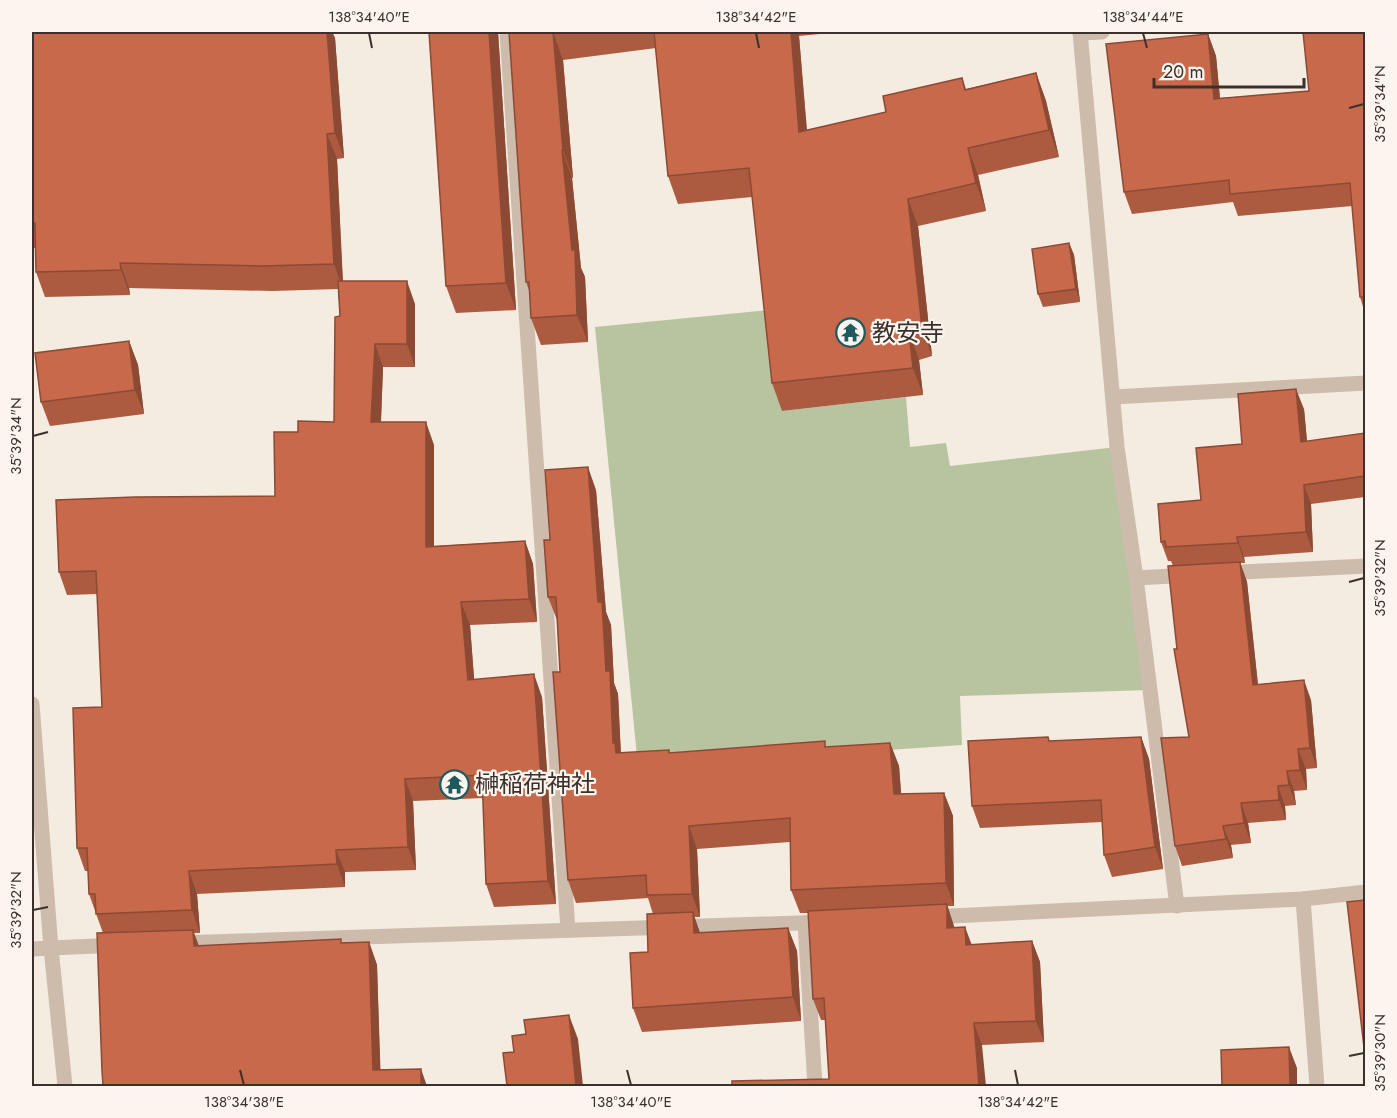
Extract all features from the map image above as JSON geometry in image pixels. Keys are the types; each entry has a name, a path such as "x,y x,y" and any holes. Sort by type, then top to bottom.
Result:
{"street":[{"path":"507,32 568,930"},
{"path":"1102,32 1080,32 1117,447 1136,578 1177,906"},
{"path":"1113,397 1365,383"},
{"path":"1136,578 1365,566"},
{"path":"32,704 51,948 65,1086"},
{"path":"910,918 1303,899 1365,892"},
{"path":"1303,899 1317,1086"},
{"path":"168,944 840,922"},
{"path":"805,923 814,1086"},
{"path":"32,949 133,945"}],"green space":[{"path":"770,310 782,411 906,397 910,447 946,443 950,466 1117,447 1149,690 960,696 962,745 638,767 595,327"}],"building":[{"path":"32,32 327,32 335,133 327,134 334,264 263,266 120,263 121,270 36,272 35,223 32,223"},
{"path":"429,32 489,32 506,283 446,286"},
{"path":"509,32 553,32 572,250 575,250 577,315 531,318 529,282 526,282"},
{"path":"654,32 791,32 799,132 886,112 883,96 962,78 965,90 1036,73 1049,130 968,148 976,183 908,199 922,328 909,333 913,368 772,383 749,168 668,176"},
{"path":"1303,32 1365,32 1365,297 1360,297 1350,183 1230,194 1229,180 1124,192 1106,44 1208,34 1214,99 1309,91"},
{"path":"1069,243 1076,289 1038,294 1032,249"},
{"path":"338,281 407,281 407,344 375,344 371,422 426,422 426,547 525,541 529,599 461,602 468,680 534,674 548,881 486,884 482,775 405,779 408,847 336,850 337,864 189,871 192,910 96,914 95,894 89,894 87,848 77,848 73,708 102,707 96,571 59,572 56,500 275,496 274,432 298,432 298,421 334,422 335,317 340,316"},
{"path":"129,341 135,390 41,402 35,353"},
{"path":"1296,389 1301,442 1365,433 1365,476 1304,485 1306,532 1237,537 1238,543 1166,547 1165,541 1161,542 1158,504 1201,500 1196,448 1242,444 1238,394"},
{"path":"588,467 598,602 602,602 606,671 610,671 613,743 615,742 616,753 669,750 669,753 825,741 825,747 890,743 894,794 944,793 946,883 791,890 790,818 689,826 692,894 647,895 646,875 568,880 553,672 560,672 556,597 548,597 544,540 550,540 545,470"},
{"path":"1240,562 1253,685 1304,680 1310,748 1298,749 1300,770 1287,771 1289,785 1278,786 1279,800 1241,803 1244,823 1223,826 1226,839 1175,846 1161,738 1189,737 1174,649 1177,649 1168,566"},
{"path":"1048,737 1049,741 1141,737 1155,847 1104,855 1101,800 972,806 968,741"},
{"path":"1365,900 1365,1056 1347,902"},
{"path":"947,904 947,928 965,927 966,945 1032,941 1036,1021 974,1023 979,1086 732,1086 732,1081 829,1079 824,998 813,999 808,911"},
{"path":"693,912 694,933 788,928 793,997 633,1008 630,953 648,952 647,914"},
{"path":"193,930 194,946 341,939 341,943 369,942 373,1070 421,1069 421,1086 103,1086 97,933"},
{"path":"569,1015 576,1086 507,1086 503,1053 514,1052 512,1036 526,1034 524,1020"},
{"path":"1289,1047 1290,1086 1222,1086 1221,1050"}],"place":[{"name":"教安寺","path":"851,333"},
{"name":"榊稲荷神社","path":"454,784"}]}
